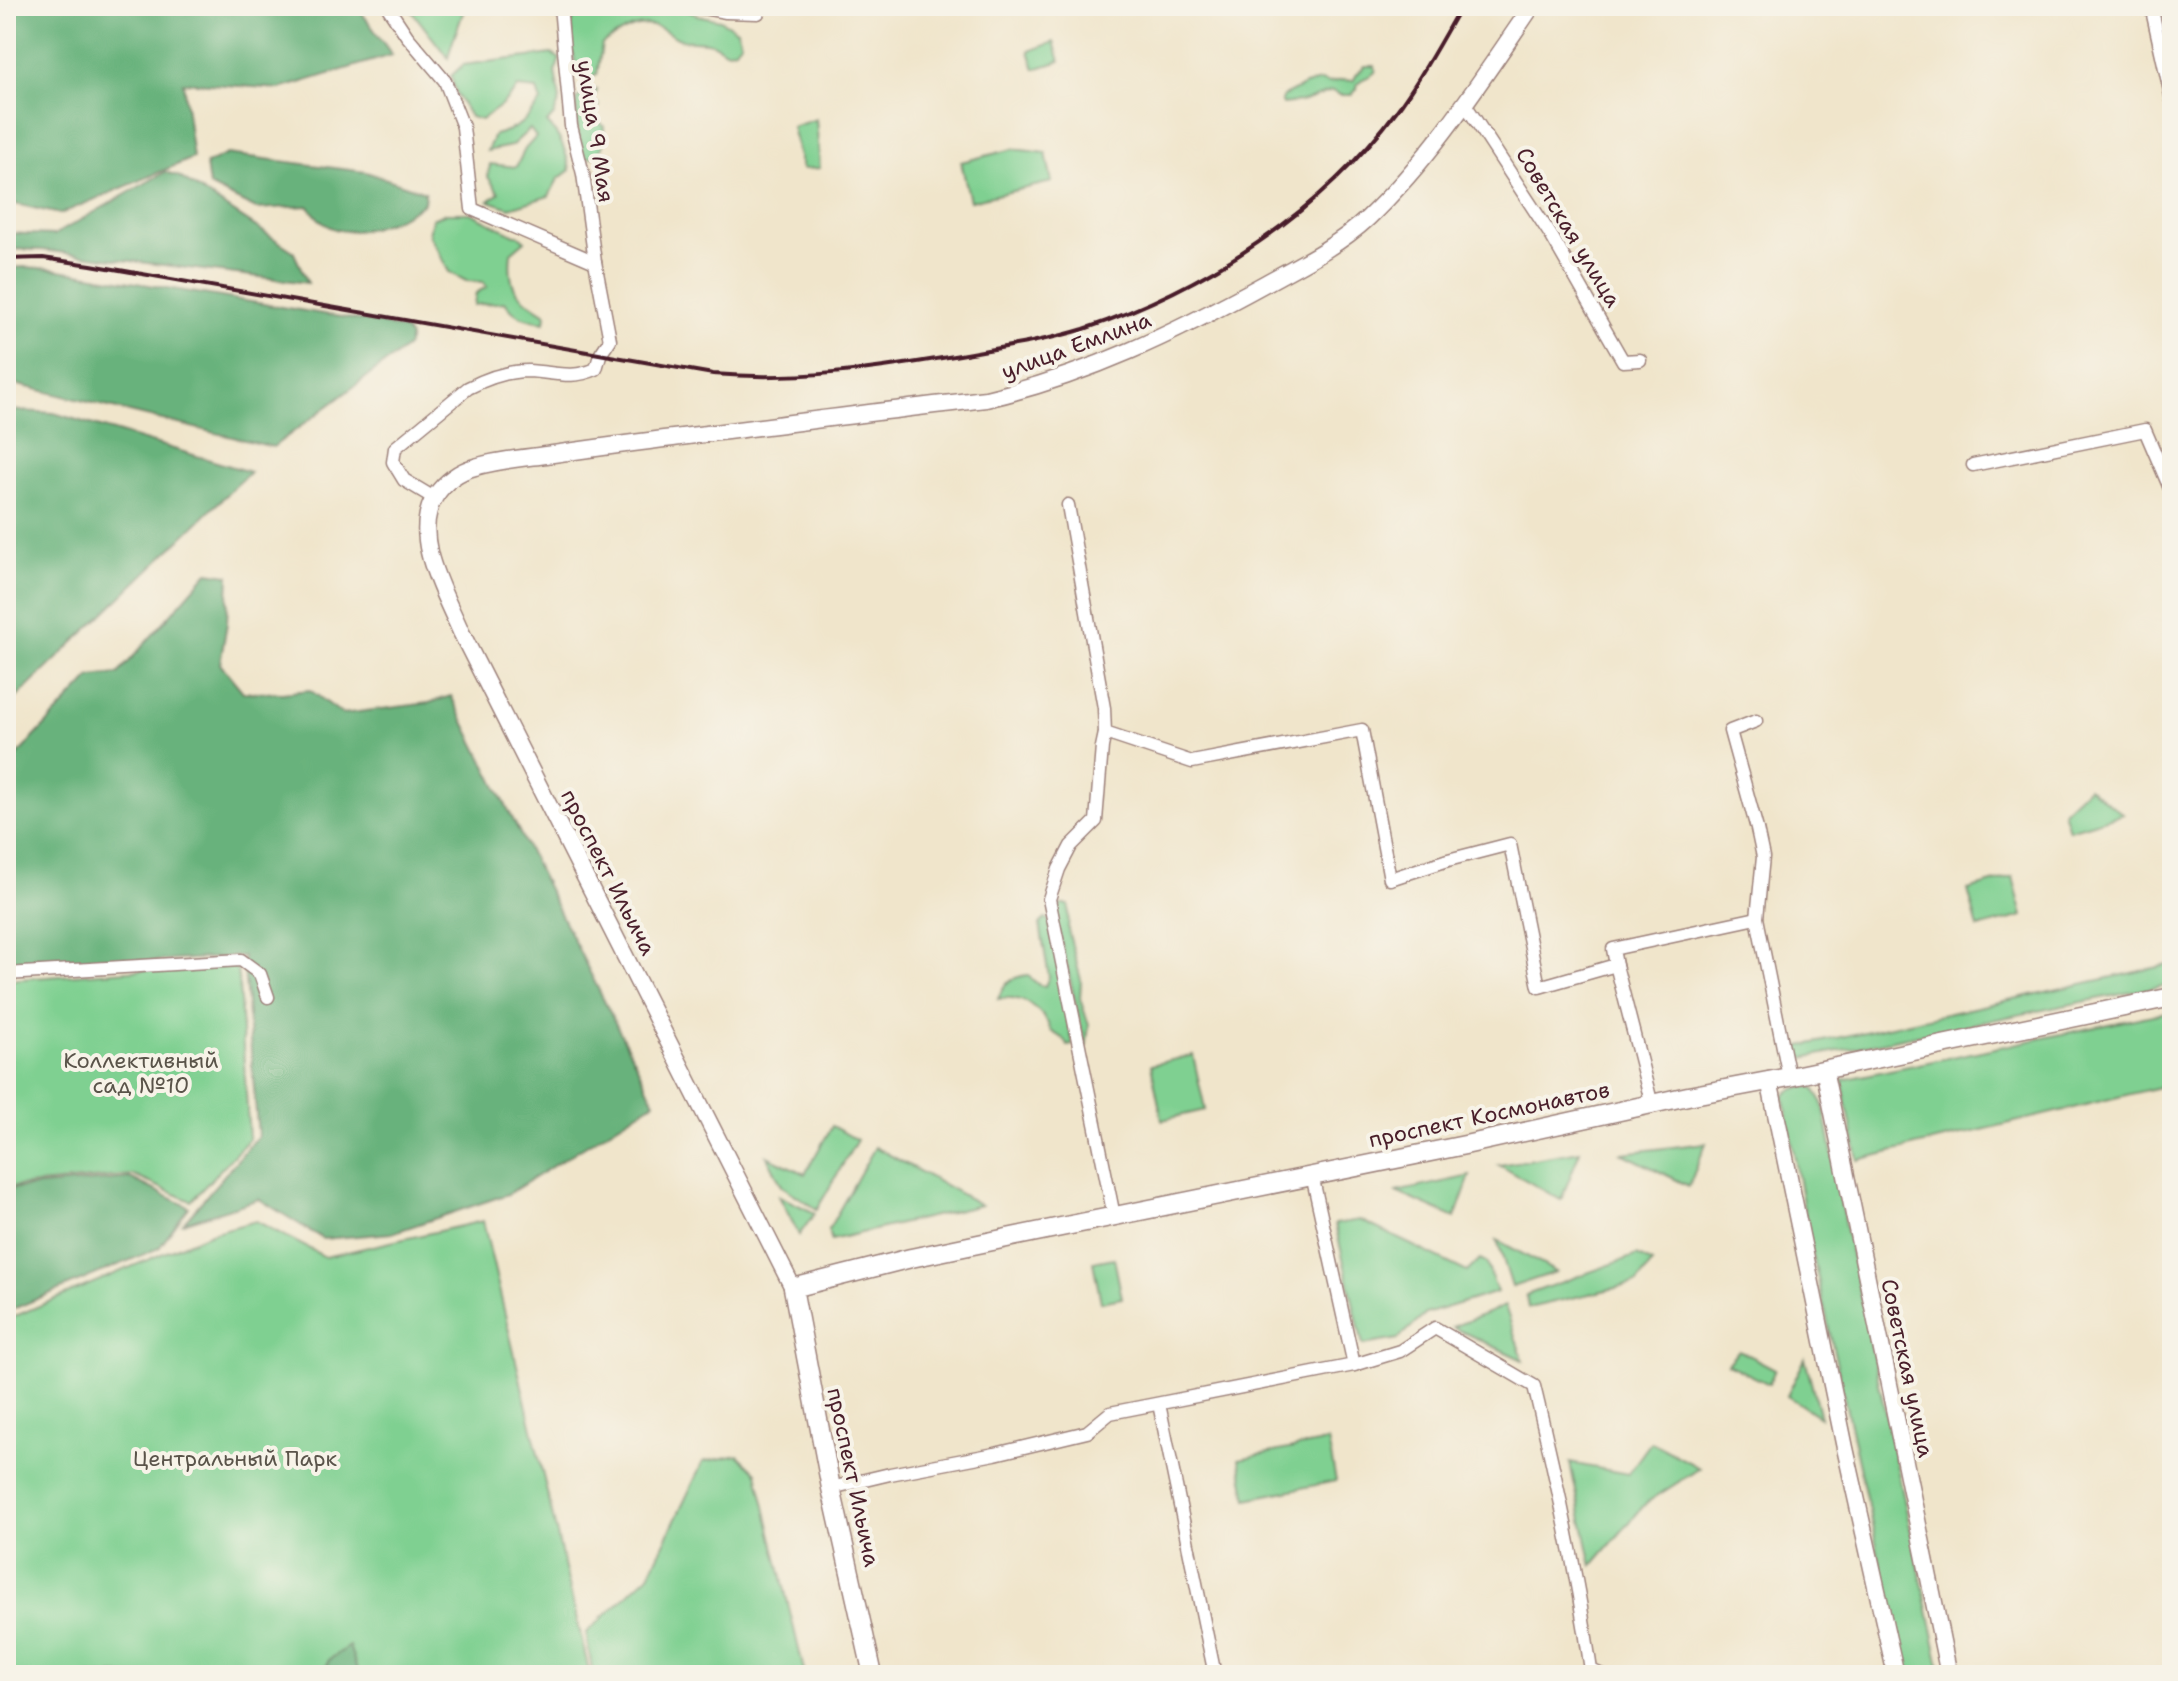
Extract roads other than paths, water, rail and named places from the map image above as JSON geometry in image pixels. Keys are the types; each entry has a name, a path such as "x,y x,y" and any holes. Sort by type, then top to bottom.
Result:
{"main road":[{"name":"проспект Космонавтов","path":"793,1288 925,1255 2172,997"},
{"name":"проспект Ильича","path":"793,1288 831,1488 873,1675"}],"street":[{"path":"387,6 407,36 445,81 463,127 472,209 595,262"},
{"name":"улица 9 Мая","path":"434,498 404,480 393,462 395,448 468,388 499,375 526,371 574,376 596,369 600,355 610,340 583,174 571,126 560,6"},
{"path":"692,6 758,13"},
{"name":"улица Емлина","path":"434,498 456,475 471,467 604,447 986,399 1022,391 1080,372 1176,331 1303,263 1347,235 1386,200 1465,104 1532,6"},
{"path":"2151,6 2172,100"},
{"name":"Советская улица","path":"1465,104 1552,237 1623,361 1640,360"},
{"path":"1973,465 2145,430 2172,493"},
{"name":"проспект Ильича","path":"434,498 427,523 428,547 461,632 793,1288"},
{"path":"1068,505 1104,708 1105,733 1096,821 1071,846 1049,899 1114,1216"},
{"path":"1756,721 1730,731 1763,857 1757,918 1789,1077"},
{"path":"1105,733 1192,762 1362,730 1390,879 1510,844 1539,987 1616,965"},
{"path":"1652,1105 1613,949 1757,918"},
{"path":"6,974 241,960 260,974 268,997"},
{"name":"Советская улица","path":"1824,1069 1949,1675"},
{"path":"1769,1080 1845,1448 1896,1675"},
{"path":"1312,1175 1354,1365"},
{"path":"831,1488 1087,1432 1110,1413 1354,1365 1400,1351 1435,1328 1534,1386 1579,1586 1591,1670 1602,1675"},
{"path":"1159,1404 1215,1675"}],"railway":[{"path":"6,259 43,258 91,265 713,374 774,376 834,373 954,356 1084,329 1174,292 1258,243 1297,214 1367,147 1407,97 1461,6"}],"park label":[{"name":"Коллективный сад №10","path":"141,1072"},
{"name":"Центральный Парк","path":"235,1458"}]}
